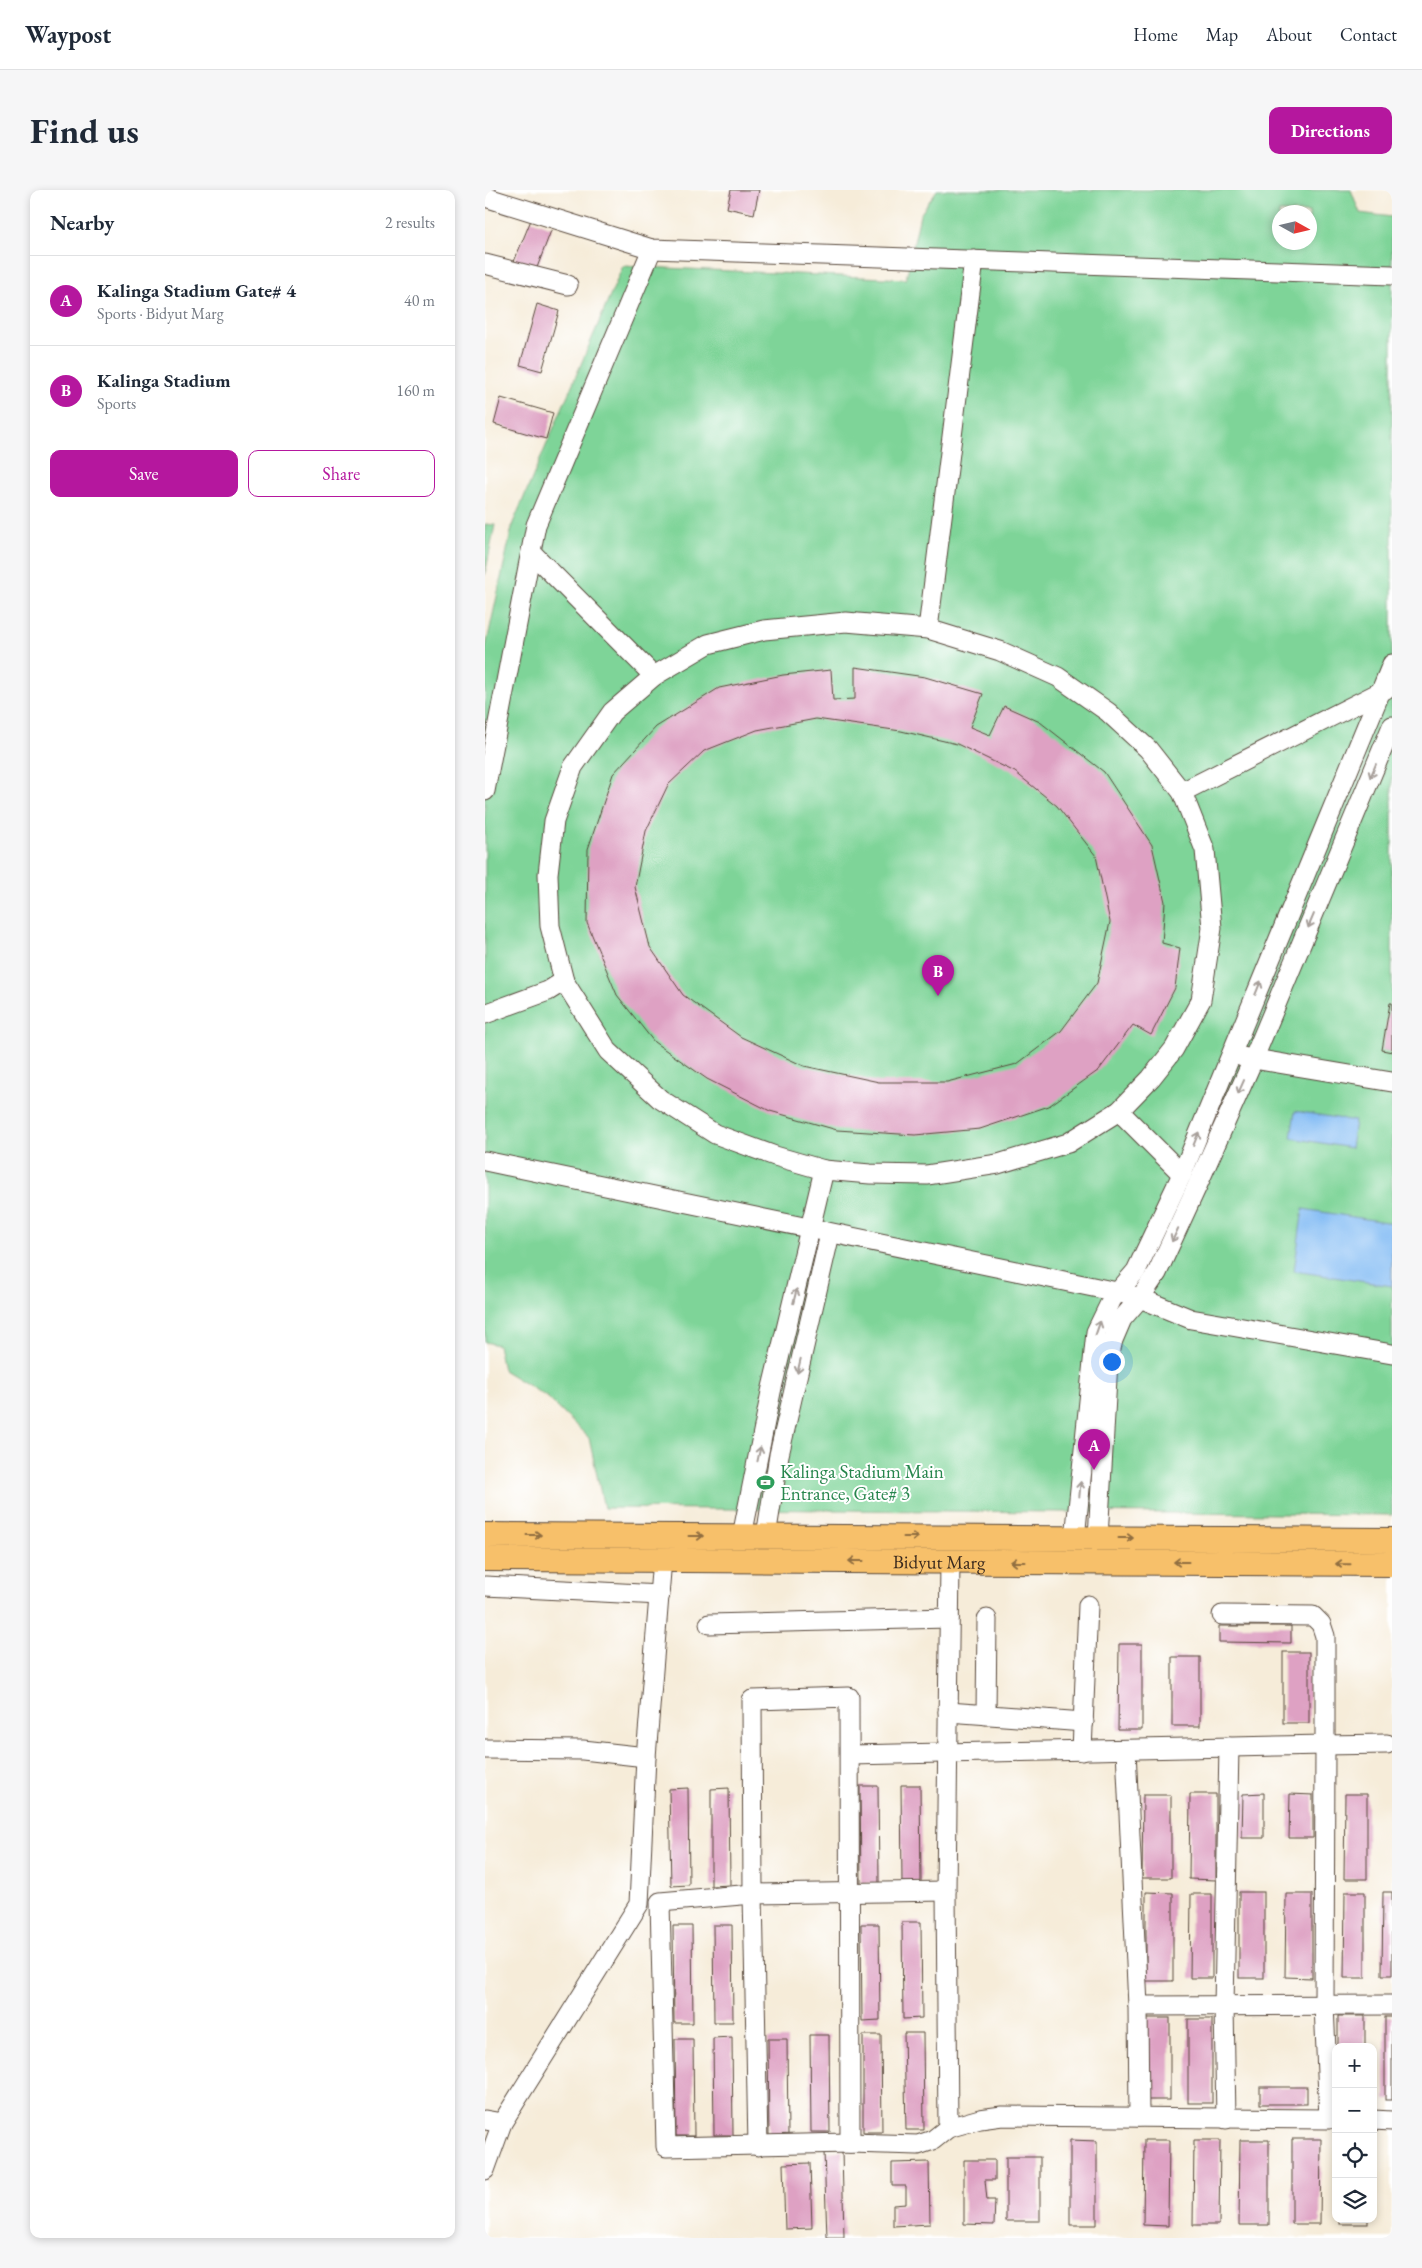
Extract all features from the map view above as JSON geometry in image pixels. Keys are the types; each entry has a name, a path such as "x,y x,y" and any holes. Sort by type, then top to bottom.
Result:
{"main road":[{"name":"Bidyut Marg","path":"485,1535 1392,1540"},
{"name":"Bidyut Marg","path":"485,1559 1392,1564"}],"street":[{"path":"485,197 652,249 1392,275"},
{"path":"485,790 532,553 536,524 652,249"},
{"path":"928,629 974,260"},
{"path":"485,264 567,285"},
{"path":"532,553 654,676"},
{"path":"847,622 928,629 1000,651 1058,678 1107,712 1148,749 1182,792 1205,850 1212,928 1201,1000 1174,1048 1119,1111 1068,1143 998,1164 927,1175 870,1174 824,1170 775,1156 715,1134 660,1099 608,1051 564,981 550,926 547,874 553,822 573,767 612,712 654,676 707,644 764,630 847,622"},
{"path":"1087,1538 1096,1332 1117,1292 1136,1271 1182,1174 1386,689 1392,664"},
{"path":"1182,792 1386,689"},
{"path":"1087,1538 1108,1361 1113,1340 1122,1318 1140,1298 1157,1273 1253,1060 1392,726"},
{"path":"485,1014 548,990 564,981"},
{"path":"1231,1055 1392,1082"},
{"path":"1119,1111 1182,1174"},
{"path":"485,1161 1117,1292 1140,1298 1191,1319 1392,1354"},
{"path":"742,1536 771,1392 824,1170"},
{"path":"766,1536 779,1456 830,1234"},
{"path":"485,2170 494,2122 639,1904 646,1757 662,1559"},
{"path":"947,2128 946,1891 950,1562"},
{"path":"485,1586 660,1595"},
{"path":"1081,1751 1084,1722 1088,1605"},
{"path":"946,1891 753,1894 661,1902 666,2147 850,2142 918,2145 933,2140 947,2128 980,2118 1002,2116 1332,2120 1325,2005 1325,1636 1321,1624 1313,1616 1223,1615"},
{"path":"709,1624 949,1618"},
{"path":"986,1715 987,1619"},
{"path":"758,2146 753,1894 752,1700 849,1697 850,2142"},
{"path":"947,1712 1084,1722"},
{"path":"850,1755 1387,1744"},
{"path":"1226,2119 1224,2006 1229,1747"},
{"path":"485,1749 583,1750 646,1757"},
{"path":"1126,1750 1138,2006 1139,2117"},
{"path":"1138,2006 1392,2005"},
{"path":"1377,2120 1392,2121"}],"green space":[{"path":"937,190 1351,190 1360,213 1392,217 1392,1515 604,1508 589,1438 547,1397 503,1370 498,1345 485,1342 485,651 513,523 623,266 906,279 920,215"},
{"path":"485,524 495,525 485,575"}],"water":[{"path":"1295,1111 1355,1121 1351,1148 1291,1138"},
{"path":"1303,1209 1392,1223 1392,1286 1294,1271"}],"building":[{"path":"731,190 759,190 754,214 727,208"},
{"path":"531,220 552,228 535,273 513,264"},
{"path":"537,304 559,311 542,371 520,365"},
{"path":"501,398 553,413 546,439 494,424"},
{"path":"855,667 925,677 983,694 970,727 990,735 1004,706 1040,722 1104,772 1152,845 1165,902 1162,943 1180,948 1175,988 1151,1035 1133,1025 1099,1070 1049,1106 980,1129 915,1135 837,1130 770,1111 707,1079 654,1042 617,995 587,923 588,849 613,774 656,727 719,688 783,675 831,670 833,700 855,699","holes":["816,719 901,731 957,744 1015,772 1057,806 1096,856 1110,922 1097,983 1061,1031 1017,1064 947,1082 879,1082 804,1066 741,1037 683,995 650,947 635,887 646,831 668,785 704,751 757,730"]},
{"path":"1390,1003 1392,1003 1392,1052 1382,1050"},
{"path":"1219,1626 1291,1626 1291,1643 1219,1642"},
{"path":"1119,1644 1142,1644 1142,1730 1118,1730"},
{"path":"1283,1652 1309,1652 1309,1723 1283,1723"},
{"path":"1172,1657 1200,1657 1200,1726 1172,1726"},
{"path":"901,1785 920,1785 921,1882 902,1882"},
{"path":"860,1786 878,1786 879,1883 861,1883"},
{"path":"688,1788 689,1885 671,1886 669,1789"},
{"path":"729,1788 730,1885 711,1886 711,1789"},
{"path":"1264,1793 1264,1838 1242,1838 1243,1794"},
{"path":"1190,1794 1216,1794 1216,1880 1189,1879"},
{"path":"1290,1794 1313,1795 1313,1838 1289,1838"},
{"path":"1345,1794 1367,1794 1367,1879 1344,1879"},
{"path":"1143,1795 1171,1795 1171,1878 1142,1878"},
{"path":"1146,1892 1173,1893 1173,1981 1146,1981"},
{"path":"1239,1892 1264,1892 1264,1978 1239,1978"},
{"path":"1345,1892 1365,1892 1365,1978 1344,1978"},
{"path":"1383,1892 1392,1892 1392,1975 1382,1975"},
{"path":"1191,1894 1212,1894 1212,1978 1190,1978"},
{"path":"1286,1894 1312,1894 1312,1978 1285,1977"},
{"path":"902,1922 921,1922 922,2018 903,2019"},
{"path":"861,1924 879,1924 880,2020 862,2021"},
{"path":"713,1925 732,1925 733,2022 714,2022"},
{"path":"673,1926 692,1926 693,2023 674,2023"},
{"path":"1338,2016 1365,2016 1365,2043 1338,2043"},
{"path":"1385,2017 1392,2017 1392,2100 1385,2100"},
{"path":"1142,2018 1170,2018 1170,2100 1142,2100"},
{"path":"1188,2019 1212,2019 1212,2103 1188,2103"},
{"path":"904,2033 923,2033 924,2130 906,2130"},
{"path":"810,2035 829,2035 830,2132 811,2132"},
{"path":"863,2035 881,2035 882,2132 863,2132"},
{"path":"732,2037 733,2135 714,2135 713,2038"},
{"path":"675,2039 693,2039 694,2136 676,2136"},
{"path":"768,2039 787,2039 788,2136 769,2136"},
{"path":"1260,2087 1307,2087 1307,2104 1260,2104"},
{"path":"1292,2139 1321,2139 1320,2224 1292,2224"},
{"path":"1070,2140 1097,2141 1097,2225 1070,2225"},
{"path":"1144,2140 1169,2140 1168,2226 1143,2225"},
{"path":"1194,2140 1220,2140 1219,2225 1193,2225"},
{"path":"1240,2140 1269,2140 1269,2225 1239,2225"},
{"path":"842,2151 844,2237 827,2237 824,2152"},
{"path":"1006,2157 1040,2157 1040,2221 1006,2221"},
{"path":"964,2160 995,2160 995,2180 985,2180 987,2200 995,2200 994,2225 964,2224"},
{"path":"929,2162 930,2224 893,2226 893,2205 906,2204 906,2186 892,2186 892,2163"},
{"path":"810,2163 812,2228 785,2229 783,2164"},
{"path":"1340,2223 1368,2223 1368,2224"}],"place":[{"name":"Kalinga Stadium","path":"938,996"},
{"name":"Kalinga Stadium Gate# 4","path":"1094,1470"},
{"name":"Kalinga Stadium Main Entrance, Gate# 3","path":"766,1482"}]}
